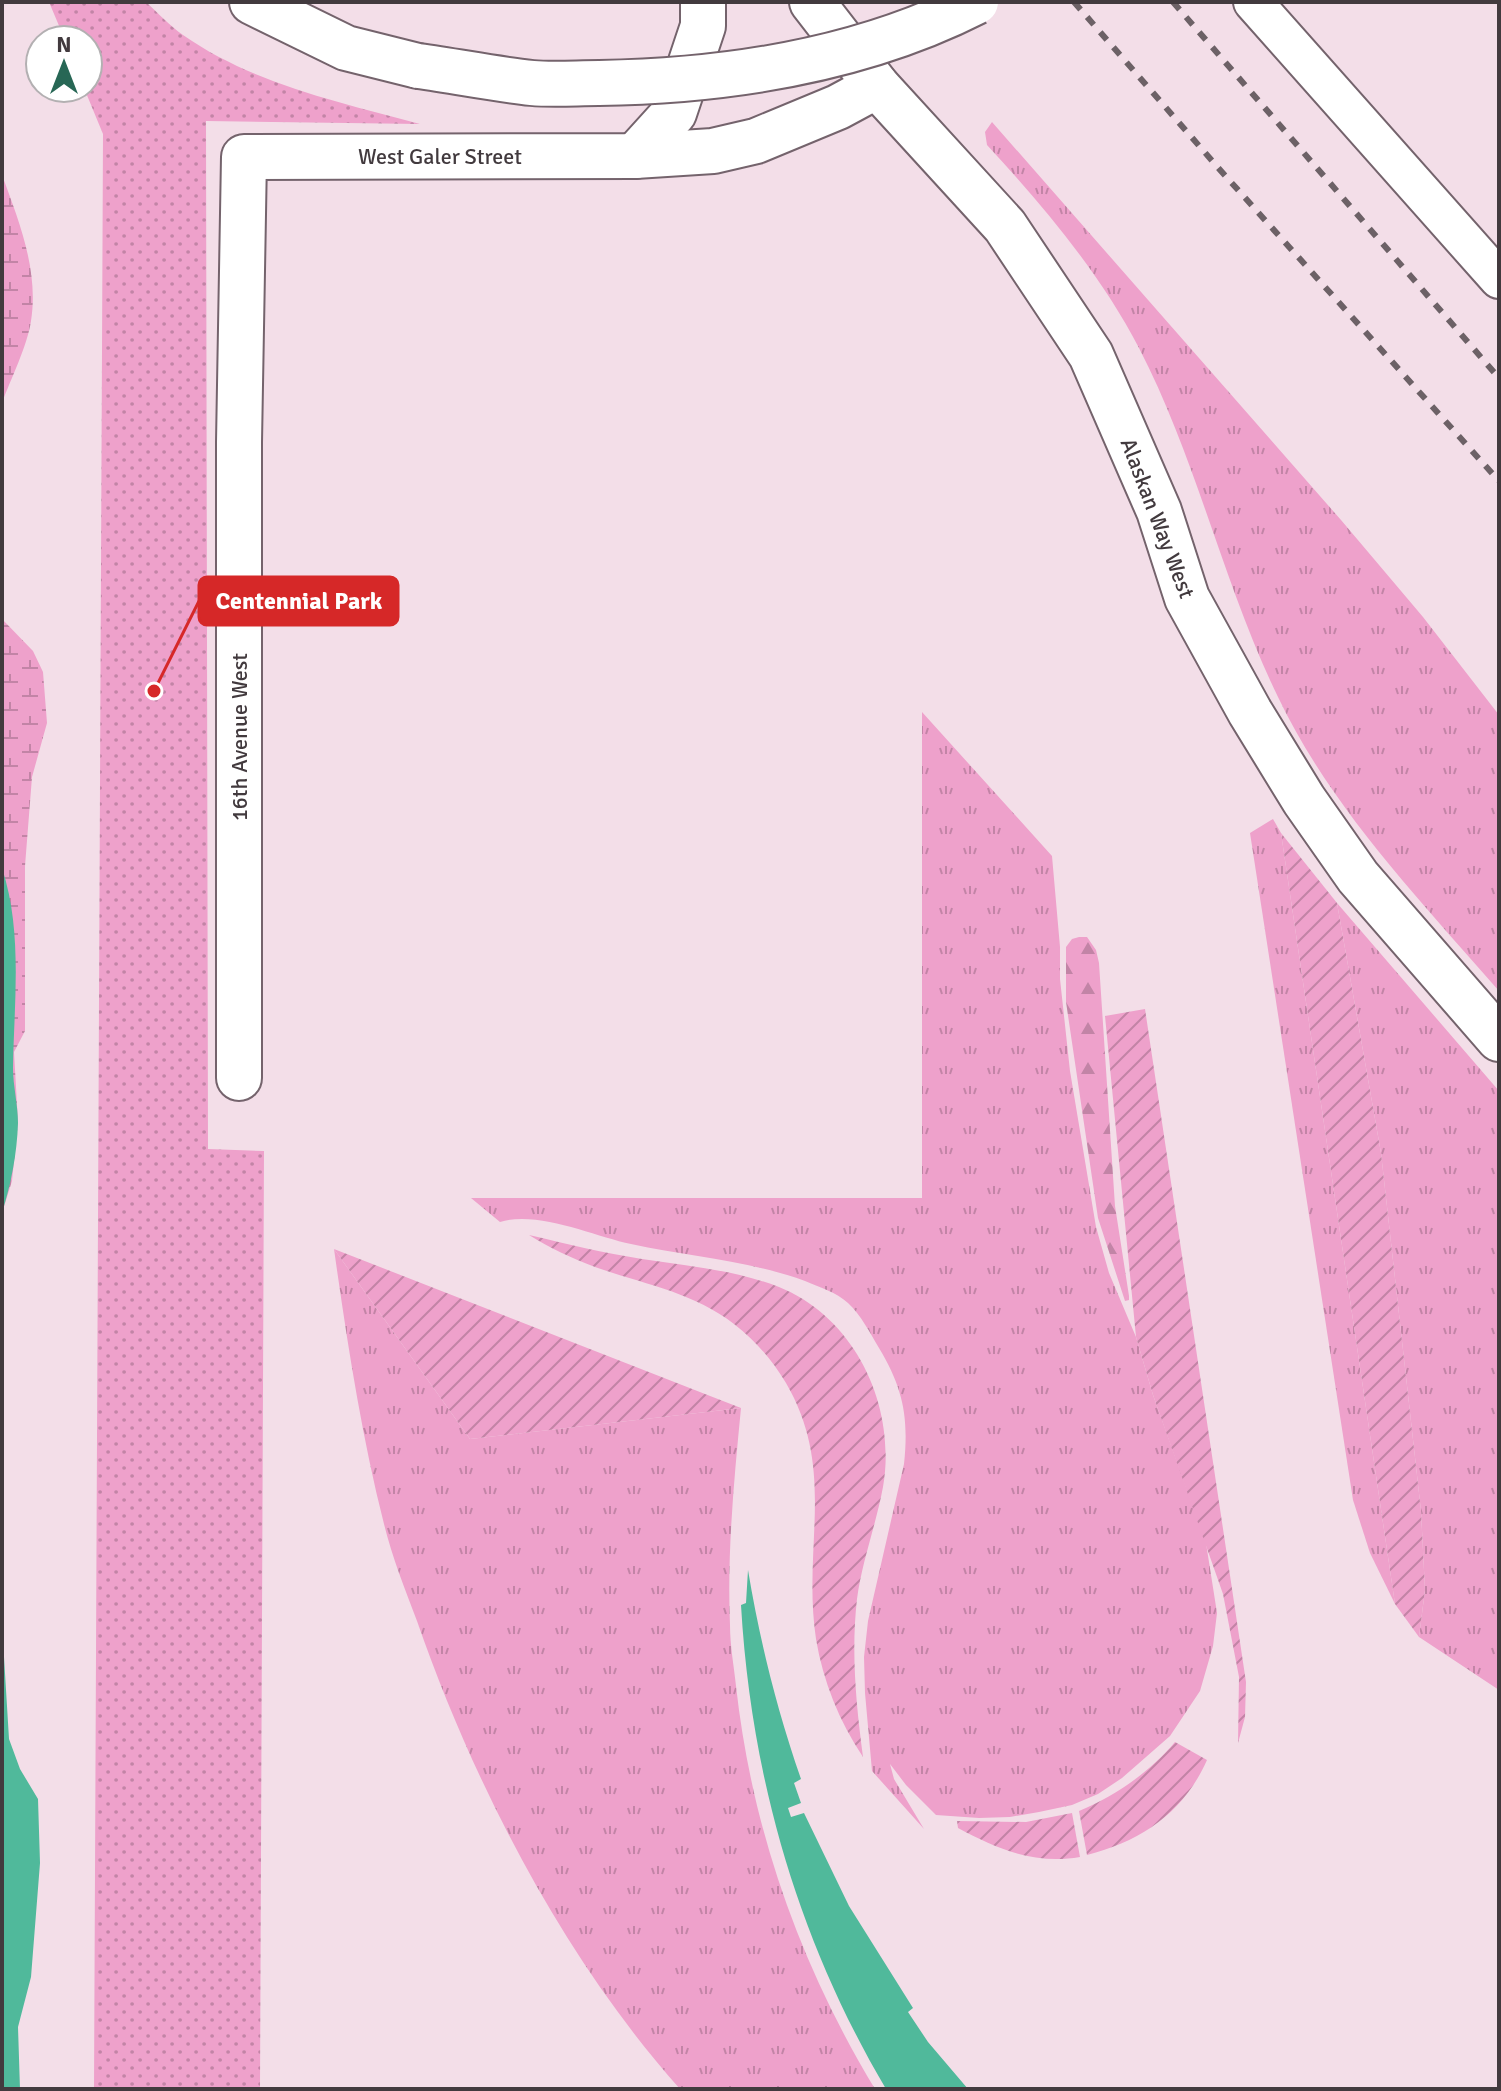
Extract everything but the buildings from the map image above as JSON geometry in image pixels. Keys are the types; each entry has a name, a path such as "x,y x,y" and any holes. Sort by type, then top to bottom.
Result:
{"street":[{"path":"252,2 346,48 418,66 533,83 651,82 734,74 824,57 931,25 976,2"},
{"path":"635,156 674,113 703,26 703,2"},
{"name":"Alaskan Way West","path":"812,2 877,86 1005,226 1091,355 1159,511 1187,598 1250,712 1304,800 1358,877 1499,1039"},
{"name":"West Galer Street","path":"244,157 635,156 713,151 756,141 838,107 877,86"},
{"name":"16th Avenue West","path":"239,1078 239,442 244,157"}],"lane":[{"path":"1253,2 1499,279"}],"green space":[{"path":"49,2 146,2 183,35 238,66 298,90 420,124 206,121 208,1149 264,1151 260,2089 94,2089 103,134 91,104 104,104 104,24 58,24"},
{"path":"992,122 1341,520 1423,617 1499,715 1499,991 1378,851 1299,738 1241,611 1177,434 1139,348 1089,267 987,145 985,132"},
{"path":"2,175 26,246 33,302 26,341 2,403"},
{"path":"2,619 33,651 43,672 47,723 32,777 25,866 25,1031 14,1052 18,1122 12,1181 2,1213"},
{"path":"922,712 1052,856 1070,1071 1096,1227 1109,1273 1136,1337 1153,1395 1206,1543 1217,1613 1213,1646 1200,1691 1170,1736 1122,1778 1098,1794 1072,1805 1010,1817 979,1818 936,1815 890,1764 894,1779 924,1829 872,1771 864,1657 868,1621 904,1464 906,1432 894,1376 861,1319 838,1296 784,1274 631,1244 548,1222 515,1219 500,1222 471,1198 922,1198"},
{"path":"1273,819 1281,833 1395,1604 1370,1553 1353,1500 1250,833"},
{"path":"1281,833 1337,903 1381,1153 1421,1511 1425,1590 1419,1637 1395,1604"},
{"path":"1337,903 1499,1091 1499,1690 1419,1637 1425,1590 1421,1511 1381,1153"},
{"path":"1087,937 1096,950 1099,963 1115,1206 1129,1296 1129,1300 1125,1301 1098,1218 1066,1002 1066,947 1072,939"},
{"path":"1145,1009 1246,1682 1245,1717 1238,1743 1239,1677 1223,1594 1153,1395 1136,1337 1105,1016"},
{"path":"529,1235 762,1281 806,1301 830,1320 849,1343 877,1397 886,1457 883,1487 862,1571 855,1619 855,1678 863,1757 833,1700 819,1655 813,1605 815,1509 810,1447 801,1415 781,1375 749,1337 702,1304 595,1267"},
{"path":"334,1249 470,1439 741,1408 729,1598 731,1648 743,1740 767,1844 783,1895 824,1994 875,2089 680,2089 598,1984 561,1927 526,1868 466,1745 395,1561 362,1421"},
{"path":"334,1249 705,1394 741,1408 470,1439"},
{"path":"1175,1742 1207,1760 1186,1795 1159,1822 1143,1832 1126,1842 1087,1855 1079,1811 1131,1782"},
{"path":"1072,1813 1080,1857 1063,1859 1032,1857 1002,1849 958,1828 957,1821 1026,1822"}],"shaded area":[{"path":"2,868 9,892 15,942 13,1068 18,1123 13,1169 2,1213"},
{"path":"748,1570 770,1676 801,1779 794,1783 801,1803 788,1808 791,1817 804,1813 849,1906 913,2008 908,2012 928,2042 968,2089 886,2089 828,1975 784,1856 768,1794 746,1669 741,1605 746,1603"},
{"path":"2,1624 9,1739 20,1769 38,1799 40,1863 31,1977 18,2027 20,2089 2,2089"}],"railway":[{"path":"1074,2 1499,481"},
{"path":"1173,2 1499,378"}],"place":[{"name":"Centennial Park","path":"154,691"}]}
